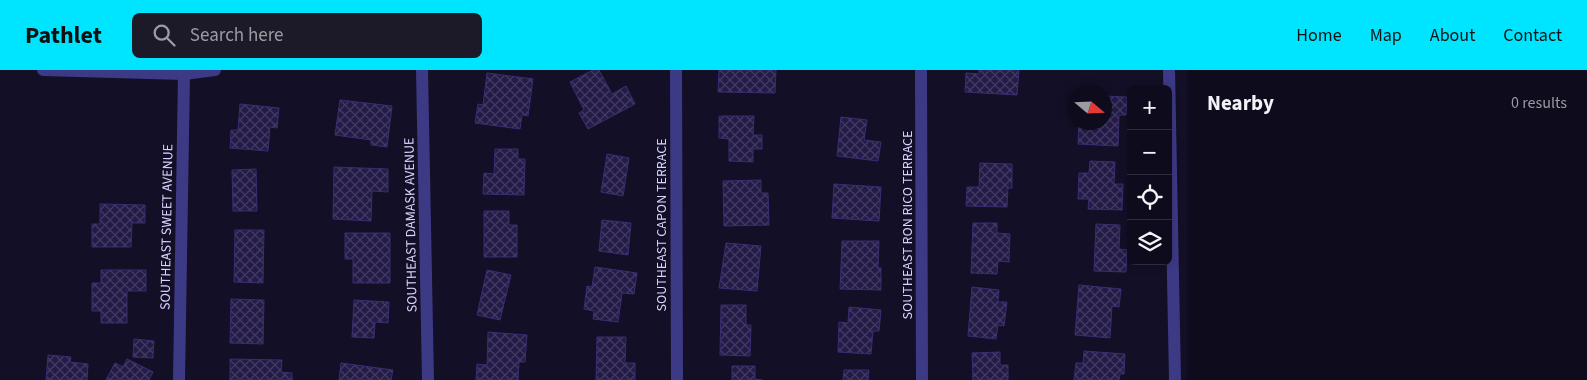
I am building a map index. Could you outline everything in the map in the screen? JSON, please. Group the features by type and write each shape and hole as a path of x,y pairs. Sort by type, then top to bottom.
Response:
{"street":[{"path":"43,70 184,74 215,70"},
{"name":"SOUTHEAST DAMASK AVENUE","path":"422,70 428,380"},
{"name":"SOUTHEAST CAPON TERRACE","path":"676,70 677,380"},
{"name":"SOUTHEAST RON RICO TERRACE","path":"921,70 922,380"},
{"path":"1169,70 1175,380"},
{"name":"SOUTHEAST SWEET AVENUE","path":"179,380 184,74"}],"building":[{"path":"593,70 599,70 612,94 626,86 635,104 588,129 579,113 584,110 570,82"},
{"path":"719,70 776,70 775,93 718,92"},
{"path":"979,70 1019,70 1017,95 965,92 966,73 979,74"},
{"path":"487,73 533,79 528,116 522,115 520,129 475,123 478,104 483,105"},
{"path":"1112,96 1127,97 1126,115 1119,115 1118,146 1078,144 1079,130 1112,130"},
{"path":"340,100 392,106 387,147 371,145 371,140 335,135"},
{"path":"240,104 279,108 277,128 270,127 268,151 230,148 231,130 238,130"},
{"path":"719,116 754,116 753,135 762,135 762,149 753,149 753,162 729,161 729,139 719,138"},
{"path":"841,117 867,120 864,140 881,142 878,161 837,156"},
{"path":"495,149 518,149 518,159 525,159 524,195 483,194 484,173 494,174"},
{"path":"607,154 629,158 623,196 601,192"},
{"path":"1090,161 1115,162 1114,184 1123,184 1122,210 1088,209 1089,199 1078,199 1079,173 1089,173"},
{"path":"980,163 1012,164 1012,188 1008,188 1007,207 966,206 967,187 979,187"},
{"path":"334,167 388,169 388,192 372,191 371,221 333,219"},
{"path":"256,169 257,211 233,211 232,170"},
{"path":"761,180 761,193 768,193 769,225 724,226 723,181"},
{"path":"834,184 881,187 879,221 832,218"},
{"path":"100,204 145,205 145,223 132,223 131,247 92,247 92,224 100,224"},
{"path":"484,211 509,211 509,225 517,225 517,257 484,257"},
{"path":"602,220 631,223 628,255 599,251"},
{"path":"973,223 997,223 997,233 1010,234 1009,262 998,261 997,274 971,273"},
{"path":"1096,224 1120,225 1119,249 1127,250 1126,272 1094,271"},
{"path":"235,230 264,230 263,283 234,282"},
{"path":"345,233 390,233 390,283 353,283 353,259 345,259"},
{"path":"842,241 879,241 878,268 881,268 881,290 840,289"},
{"path":"726,243 761,246 757,291 719,288"},
{"path":"595,267 637,273 634,294 622,293 618,322 593,319 594,311 584,309 587,286 592,287"},
{"path":"101,270 146,270 146,291 127,291 127,323 101,323 101,311 92,311 92,283 101,283"},
{"path":"487,270 511,275 500,320 477,315"},
{"path":"1079,285 1121,289 1119,307 1112,306 1110,338 1075,335"},
{"path":"972,287 999,290 998,302 1007,302 1004,326 998,325 996,339 968,336"},
{"path":"231,299 264,300 263,344 230,343"},
{"path":"354,300 389,302 388,323 375,322 374,338 352,337"},
{"path":"721,305 746,305 746,325 751,325 750,356 720,355"},
{"path":"849,307 881,310 879,331 873,331 871,354 838,352 839,322 848,323"},
{"path":"488,332 527,335 525,362 519,362 518,380 476,380 477,364 487,365"},
{"path":"597,337 626,337 625,363 635,363 635,380 596,380"},
{"path":"134,339 154,341 153,358 133,357"},
{"path":"1084,351 1125,354 1124,374 1120,374 1119,380 1074,380 1076,363 1083,363"},
{"path":"1000,352 1000,365 1008,365 1008,380 973,380 972,353"},
{"path":"48,355 71,357 70,362 88,364 87,380 46,380"},
{"path":"127,359 153,372 149,380 106,380 115,363 123,367"},
{"path":"230,359 282,360 281,372 292,373 292,380 230,380"},
{"path":"341,363 393,370 391,380 339,380"},
{"path":"732,366 755,366 755,379 762,380 732,380"},
{"path":"844,370 869,370 868,380 843,380"}]}
